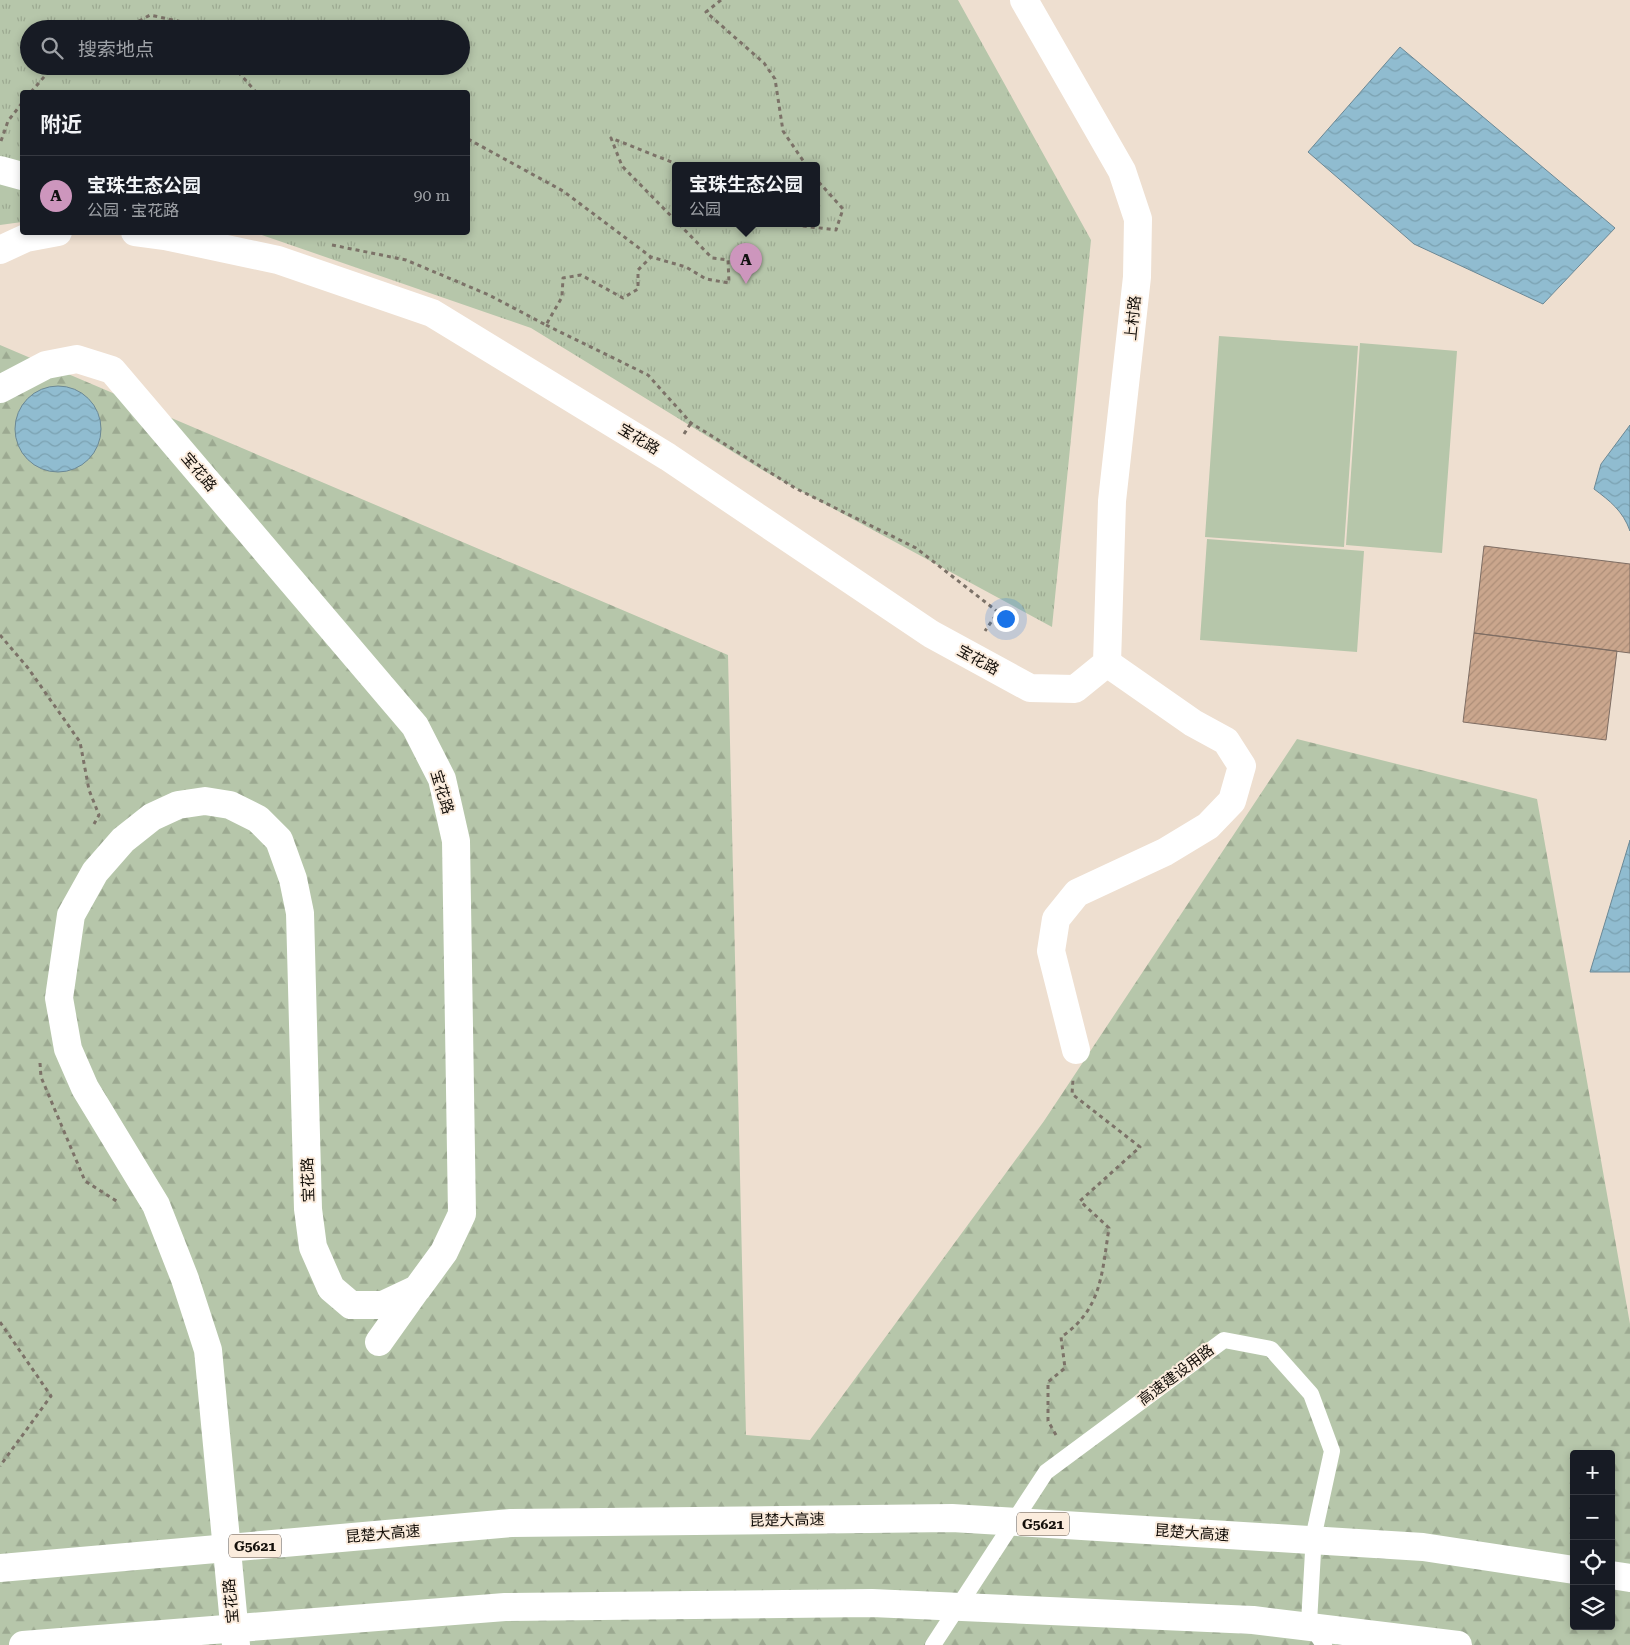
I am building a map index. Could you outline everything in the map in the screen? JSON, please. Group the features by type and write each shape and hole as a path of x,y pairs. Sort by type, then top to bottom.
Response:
{"main road":[{"name":"上村路","path":"1024,0 1122,171 1138,219 1138,277 1112,501 1107,663"},
{"path":"0,170 20,175"},
{"path":"0,250 26,238 42,235"},
{"name":"宝花路","path":"166,235 278,260 366,288 432,313 668,457 931,634 1030,688 1075,689 1107,663"},
{"name":"宝花路","path":"0,389 46,364 77,359 112,370 415,726 442,779 456,840 462,1214 444,1252 417,1289 383,1304 351,1305 331,1288 313,1247 308,1209 300,913 293,879 279,840 258,819 230,805 204,801 178,805 152,817 124,840 95,872 71,915 59,998 68,1049 85,1088 156,1205 186,1279 208,1350 236,1645"},
{"path":"1076,1050 1051,951 1056,919 1077,893 1165,852 1208,826 1232,801 1242,766 1226,740 1193,722 1107,663"},
{"path":"379,1342 417,1289"},
{"name":"昆楚大高速","path":"0,1568 511,1522 952,1518 1422,1547 1570,1569"},
{"path":"1615,1576 1630,1578"},
{"path":"23,1645 505,1607 872,1603 1253,1620 1458,1645"}],"lane":[{"name":"高速建设用路","path":"933,1645 1046,1472 1224,1340 1271,1349 1311,1394 1332,1451 1314,1534 1310,1623 1324,1645"}],"path":[{"path":"721,0 706,12 764,63 776,79 783,131 804,162"},
{"path":"141,20 150,15 173,20"},
{"path":"33,90 46,75"},
{"path":"241,75 254,90"},
{"path":"0,145 8,121 20,106"},
{"path":"672,162 611,138 622,166 672,217"},
{"path":"470,140 562,191 651,257 686,267 706,279 729,283 728,260 712,258 682,227"},
{"path":"811,227 836,230 844,209 820,183"},
{"path":"328,244 406,260 489,295 648,375 691,423 795,488 916,548 998,612 968,655"},
{"path":"546,325 562,297 563,278 581,275 623,298 638,289 638,270 651,257"},
{"path":"1048,1421 1048,1382 1065,1368 1061,1337 1077,1327 1099,1292 1109,1228 1080,1201 1140,1147 1072,1094"},
{"path":"0,1322 51,1396 0,1466"}],"green space":[{"path":"0,0 958,0 1091,240 1052,627 764,471 531,328 262,235 470,235 470,90 20,90 20,222 0,225"},
{"path":"1219,336 1358,346 1344,547 1205,537"},
{"path":"1360,343 1457,351 1442,553 1346,545"},
{"path":"0,345 728,655 746,1435 810,1440 1044,1121 1297,739 1537,799 1630,1324 1630,1645 0,1645"},
{"path":"1207,539 1364,551 1357,652 1200,640"}],"water":[{"path":"1400,47 1615,228 1543,304 1414,244 1308,152"},
{"path":"58,386 75,389 89,398 98,412 101,429 98,446 89,460 75,469 58,472 41,469 27,460 18,446 15,429 18,412 27,398 41,389"},
{"path":"1630,425 1630,531 1620,512 1611,502 1594,489 1601,464"},
{"path":"1630,840 1630,972 1590,972"}],"building":[{"path":"1484,546 1630,564 1630,653 1474,633"},
{"path":"1474,633 1617,651 1606,740 1463,722"}],"place":[{"name":"宝珠生态公园","path":"746,284"}]}
